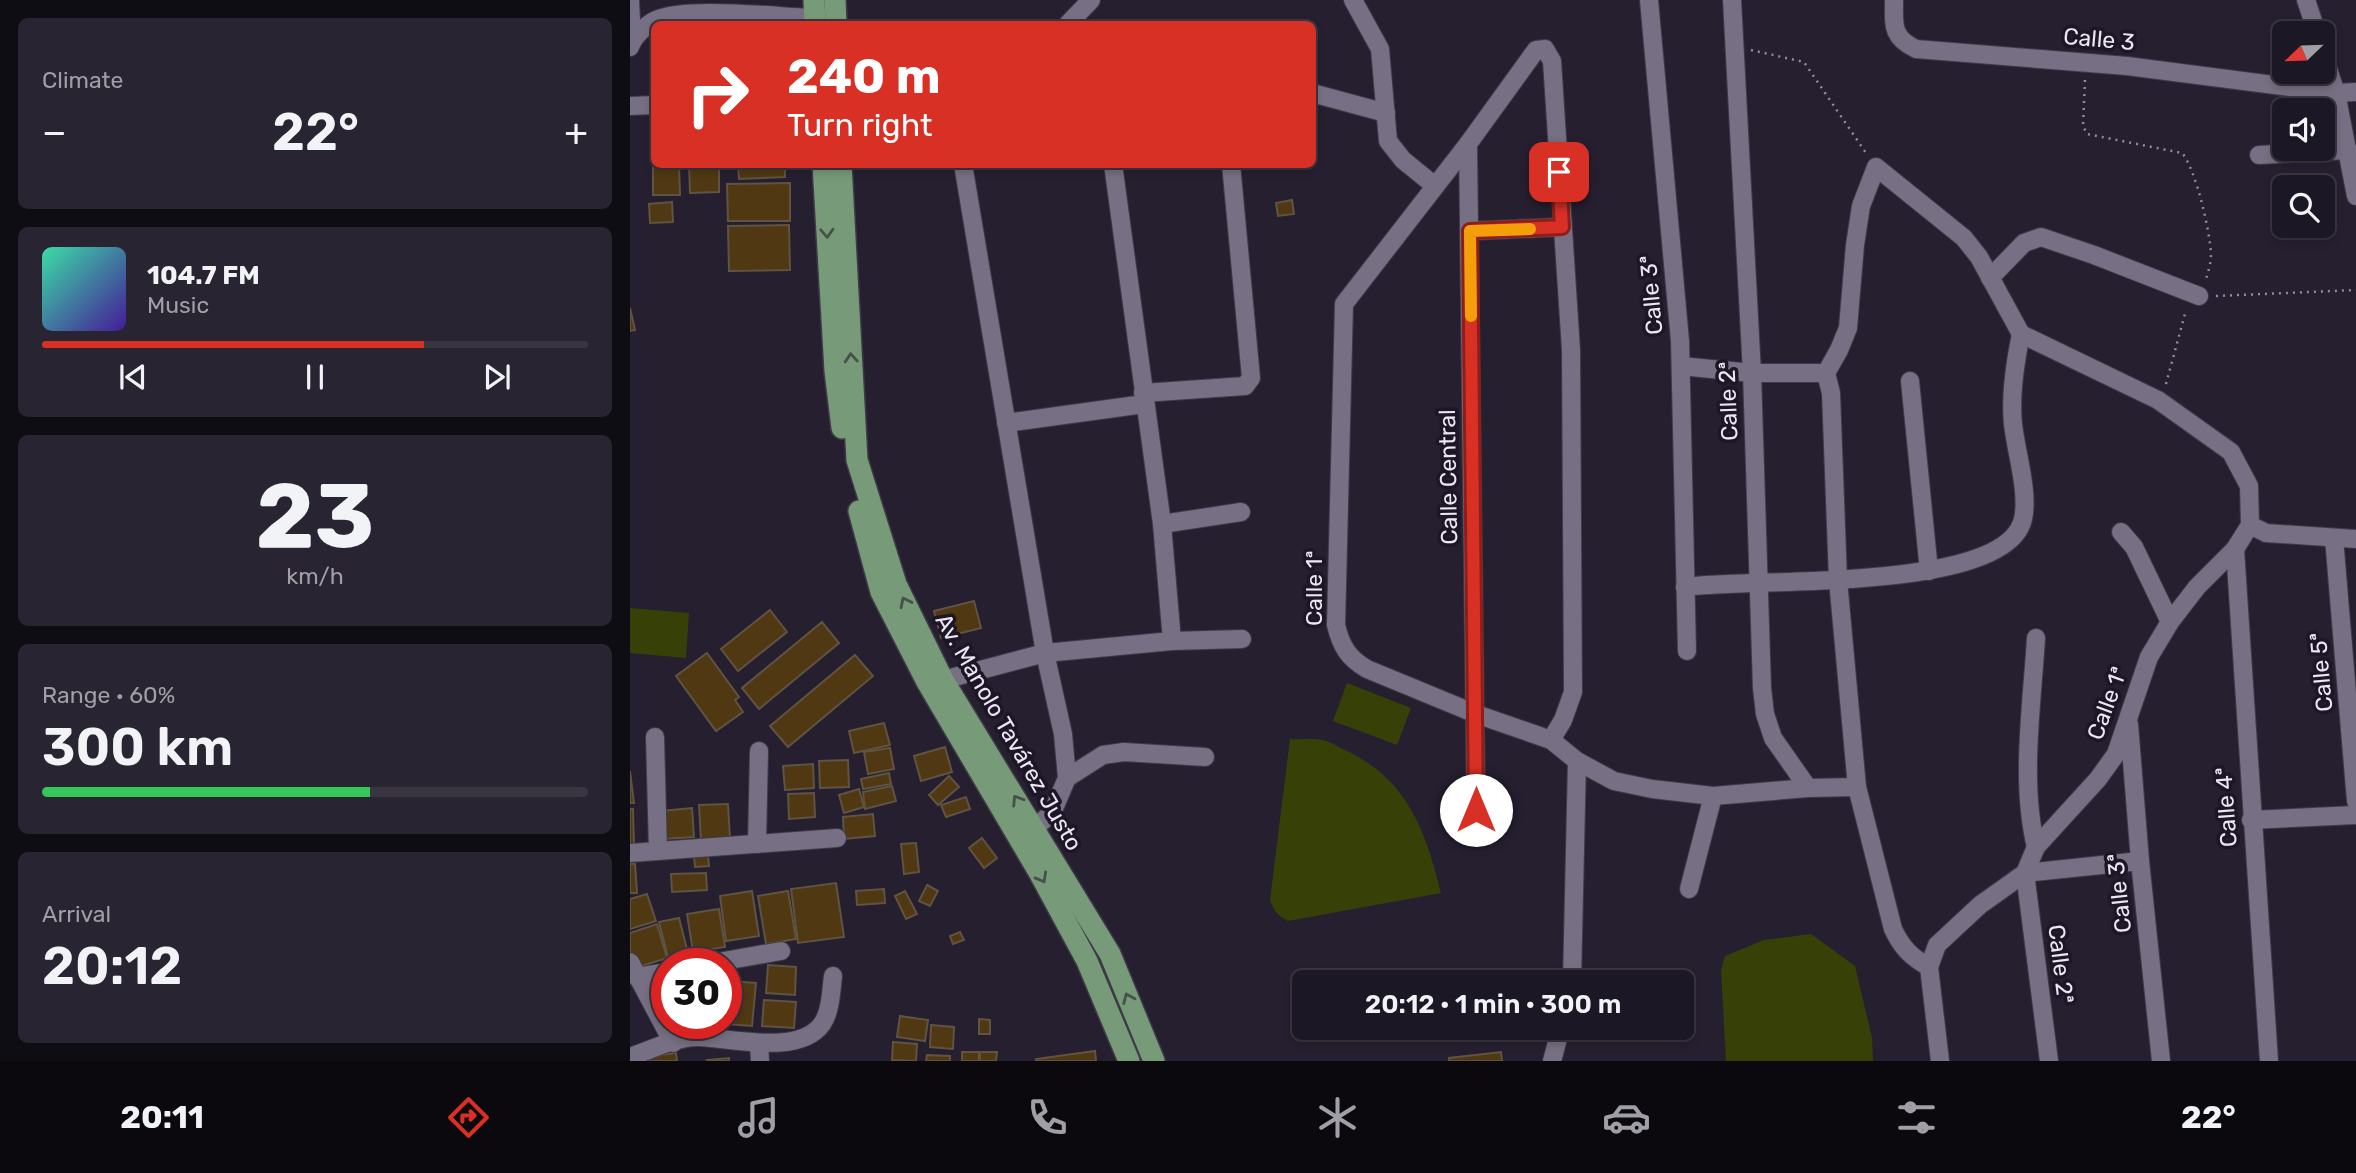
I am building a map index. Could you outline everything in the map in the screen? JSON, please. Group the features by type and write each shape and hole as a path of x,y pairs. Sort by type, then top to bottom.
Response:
{"main road":[{"path":"835,0 836,21"},
{"name":"Av. Manolo Tavárez Justo","path":"823,168 835,371 848,472 881,592 927,682 1040,874 1087,961 1129,1061"},
{"name":"Av. Manolo Tavárez Justo","path":"841,168 857,460 896,584 943,680 1110,954 1154,1061"}],"street":[{"path":"630,0 631,43"},
{"path":"1071,21 1091,0"},
{"path":"1353,0 1380,49 1388,141 1403,160 1435,186"},
{"name":"Calle 3ª","path":"1649,0 1681,366 1687,651"},
{"name":"Calle 2ª","path":"1732,0 1752,373 1765,714 1773,738 1808,788"},
{"name":"Calle 3","path":"1894,0 1894,28 1902,42 1916,49 2086,62 2336,93 2356,92"},
{"path":"2306,0 2312,21"},
{"path":"654,21 684,13 788,9 815,14"},
{"path":"631,43 651,24"},
{"name":"Calle 1ª","path":"1562,227 1552,61 1545,48 1536,50 1468,144 1344,304 1336,625 1341,645 1353,661 1476,714 1551,740 1577,761 1614,781 1652,789 1713,796 1808,788 1857,788"},
{"path":"2333,84 2356,196"},
{"path":"1316,94 1386,113"},
{"path":"630,106 651,105"},
{"name":"Calle Central","path":"1468,144 1476,810"},
{"path":"2259,155 2347,150"},
{"path":"1929,967 1902,947 1893,929 1857,788 1838,580 1831,393 1826,373 1847,328 1861,206 1876,167 1964,238 1979,257 2021,334 2158,400 2231,452 2249,486 2250,525 2266,533 2356,539"},
{"path":"964,168 1045,653 1063,734 1067,778 1052,813 1034,828"},
{"path":"1113,168 1161,524 1172,641"},
{"path":"1006,423 1144,398 1245,386 1251,378 1231,168"},
{"path":"1470,231 1562,227 1571,350 1573,692 1563,720 1551,740"},
{"path":"1990,278 2024,243 2041,237 2199,296"},
{"path":"1685,587 1758,581 1838,580 1929,571 1972,561 2006,543 2020,531 2024,516 2013,421 2015,362 2021,334"},
{"path":"1681,366 1752,373 1826,373"},
{"path":"1910,381 1929,571"},
{"path":"1161,524 1241,512"},
{"name":"Calle 1ª","path":"2025,873 2036,847 2098,779 2116,754 2149,657 2170,622 2197,587 2235,549 2250,525"},
{"path":"2122,532 2134,547 2170,622"},
{"name":"Calle 5ª","path":"2334,538 2356,801"},
{"name":"Calle 4ª","path":"2235,549 2269,1061"},
{"path":"2036,638 2029,819 2036,847"},
{"path":"943,680 1045,653 1172,641 1242,639"},
{"name":"Calle 3ª","path":"2129,720 2140,861 2161,1061"},
{"path":"655,737 657,851"},
{"path":"757,844 760,751"},
{"path":"1067,778 1103,755 1124,752 1205,757"},
{"path":"1572,970 1577,761"},
{"path":"1689,889 1713,796"},
{"path":"2252,820 2356,814"},
{"path":"630,853 837,838"},
{"path":"1940,1061 1929,967 1937,945 1980,905 2025,873 2140,861"},
{"name":"Calle 2ª","path":"2025,873 2049,1061"},
{"path":"742,958 781,951"},
{"path":"634,969 673,1043"},
{"path":"630,1057 694,1037 760,1052 810,1037 824,1022 833,976"},
{"path":"1552,1061 1558,1040"}],"path":[{"path":"1734,47 1804,62 1876,167"},
{"path":"2086,62 2083,126 2087,134 2182,153 2191,164 2211,256 2199,296"},
{"path":"2158,400 2169,377 2188,300 2199,296 2250,297 2356,290"}],"green space":[{"path":"630,608 689,613 686,658 630,653"},
{"path":"1347,683 1411,708 1397,745 1333,721"},
{"path":"1290,739 1319,739 1329,742 1368,763 1385,777 1400,793 1421,829 1441,893 1288,921 1279,915 1270,900"},
{"path":"1811,934 1855,966 1872,1038 1873,1061 1726,1061 1721,970 1725,956 1764,940"}],"building":[{"path":"653,168 679,168 680,195 653,195"},
{"path":"689,168 719,168 719,192 690,193"},
{"path":"738,168 785,168 785,177 739,179"},
{"path":"790,183 790,221 728,221 727,184"},
{"path":"1292,200 1294,214 1278,216 1276,203"},
{"path":"672,202 673,222 650,223 649,204"},
{"path":"789,225 790,270 729,271 728,226"},
{"path":"630,308 635,330 630,331"},
{"path":"974,601 981,628 941,638 934,611"},
{"path":"770,610 787,632 738,671 721,649"},
{"path":"822,622 839,643 759,709 742,688"},
{"path":"707,653 739,697 735,700 743,712 716,731 676,676"},
{"path":"855,655 873,676 788,747 770,726"},
{"path":"884,723 890,745 854,753 849,731"},
{"path":"945,747 952,772 921,781 914,756"},
{"path":"890,748 894,769 868,774 864,752"},
{"path":"848,760 849,787 820,788 819,761"},
{"path":"813,764 814,788 785,790 783,766"},
{"path":"630,771 634,803 630,803"},
{"path":"889,773 891,784 863,789 861,779"},
{"path":"949,776 959,787 938,805 929,795"},
{"path":"892,786 896,801 865,809 863,792"},
{"path":"859,789 864,807 844,813 839,795"},
{"path":"814,793 815,817 789,819 788,794"},
{"path":"966,797 970,809 946,817 941,805"},
{"path":"728,804 730,839 701,841 699,805"},
{"path":"692,808 694,837 663,839 661,811"},
{"path":"630,809 633,809 634,844 630,844"},
{"path":"873,814 875,836 844,839 843,817"},
{"path":"982,838 997,858 984,868 969,848"},
{"path":"916,843 919,872 904,874 901,844"},
{"path":"708,855 709,866 695,867 694,856"},
{"path":"630,864 635,864 637,893 630,893"},
{"path":"706,873 707,890 672,892 671,874"},
{"path":"836,883 844,937 798,943 791,889"},
{"path":"927,885 938,891 930,906 919,901"},
{"path":"884,889 885,903 857,905 856,891"},
{"path":"752,891 759,936 726,941 720,896"},
{"path":"788,891 796,939 766,944 758,896"},
{"path":"905,891 917,914 906,919 895,896"},
{"path":"647,894 656,921 630,929 630,899"},
{"path":"719,909 725,947 692,948 687,914"},
{"path":"679,918 687,948 666,948 659,922"},
{"path":"657,924 664,948 651,948 651,963 635,968 630,951 630,933"},
{"path":"960,932 964,940 953,944 950,936"},
{"path":"768,965 796,967 795,995 766,993"},
{"path":"742,982 756,983 752,1026 742,1025"},
{"path":"764,1000 796,1002 794,1028 762,1026"},
{"path":"900,1016 928,1020 925,1041 897,1037"},
{"path":"979,1019 990,1020 990,1034 979,1034"},
{"path":"931,1025 954,1027 953,1049 930,1047"},
{"path":"893,1042 917,1044 916,1061 892,1060"},
{"path":"1095,1051 1096,1061 1036,1061 1036,1059"},
{"path":"962,1052 979,1052 979,1061 962,1061"},
{"path":"980,1052 997,1052 996,1061 980,1061"},
{"path":"1501,1052 1502,1061 1449,1061 1449,1058"},
{"path":"676,1053 677,1061 647,1061 646,1057"},
{"path":"927,1055 950,1056 950,1061 926,1061"},
{"path":"729,1058 729,1061 707,1060"}],"slow traffic":[{"path":"1471,316 1470,231 1530,229"}],"route":[{"path":"1476,810 1470,231 1562,227 1559,172"}]}
